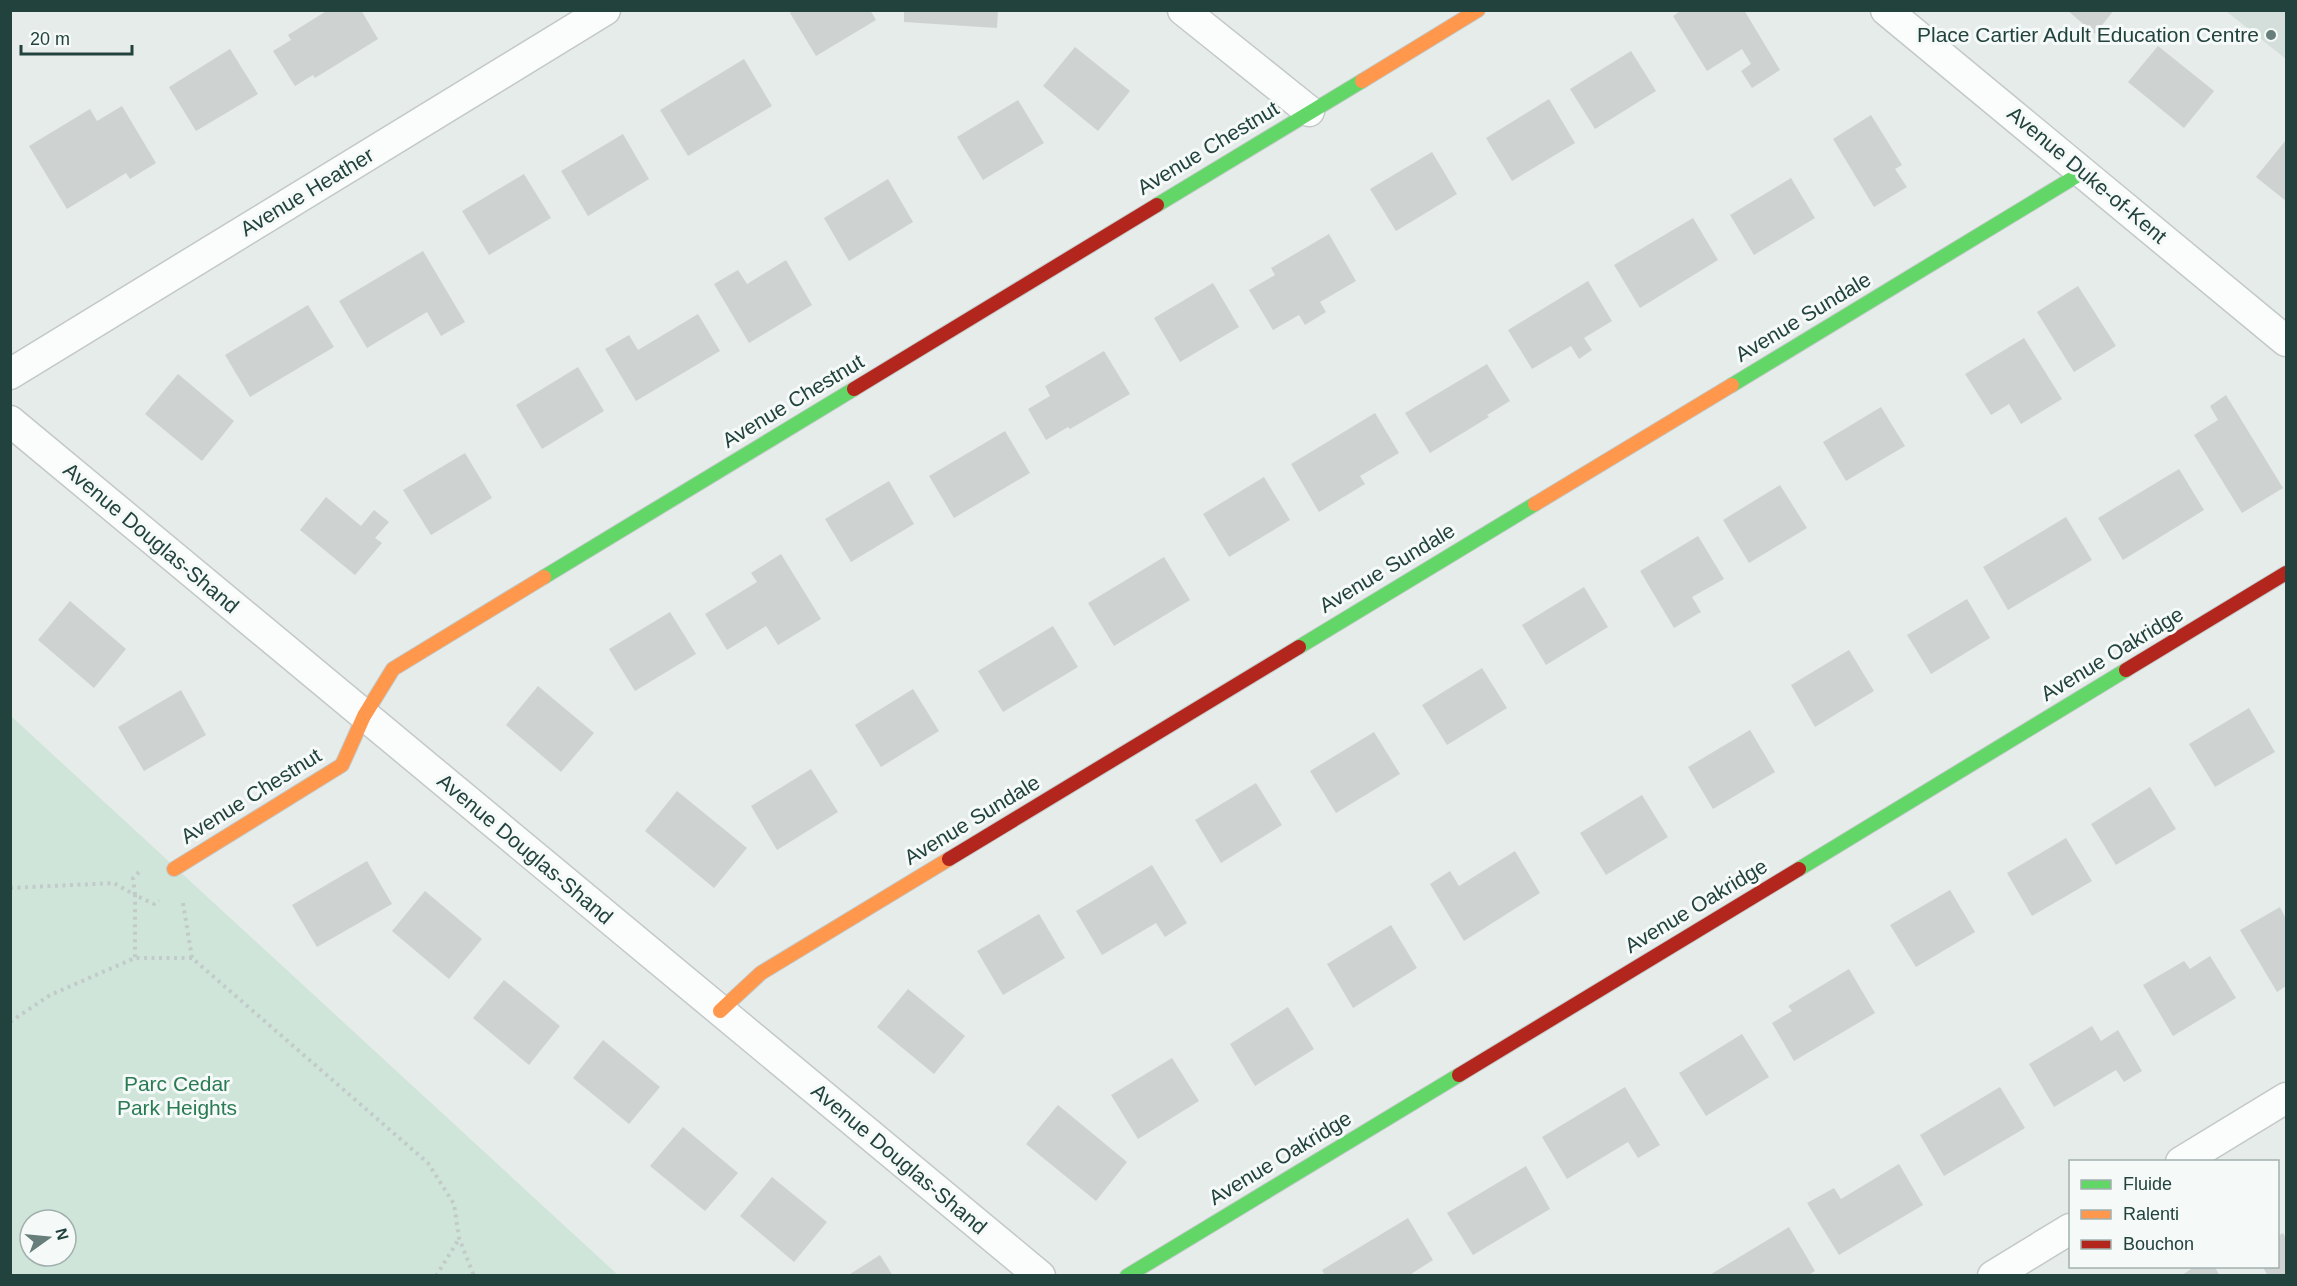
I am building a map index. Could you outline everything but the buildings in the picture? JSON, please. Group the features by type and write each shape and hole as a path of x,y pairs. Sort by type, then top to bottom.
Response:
{"street":[{"name":"Avenue Heather","path":"10,374 605,10"},
{"path":"1183,10 1309,111"},
{"name":"Avenue Chestnut","path":"174,869 342,765 364,716 393,669 1478,10"},
{"name":"Avenue Duke-of-Kent","path":"1886,10 2286,341"},
{"name":"Avenue Sundale","path":"720,1011 761,973 2083,172"},
{"name":"Avenue Douglas-Shand","path":"10,421 1040,1275"},
{"name":"Avenue Oakridge","path":"1127,1275 2286,573"},
{"path":"2183,1160 2286,1098"},
{"path":"1993,1275 2069,1230"}],"path":[{"path":"133,878 135,958"},
{"path":"10,888 114,883 154,904"},
{"path":"183,902 192,958 428,1163 454,1204 459,1238 474,1275"},
{"path":"10,1022 50,994 135,958 192,958"},
{"path":"436,1275 459,1238"}],"shaded area":[{"name":"Place Cartier Adult Education Centre","path":"2226,11 2286,11 2286,59"}],"green space":[{"name":"Parc Cedar Park Heights","path":"11,716 618,1275 11,1276"}],"traffic: fast":[{"path":"1157,205 1362,81"},
{"path":"1732,385 2083,172"},
{"path":"544,577 854,389"},
{"path":"1299,647 1535,504"},
{"path":"1799,869 2126,670"},
{"path":"1127,1276 1459,1075"}],"traffic: slow":[{"path":"1362,81 1478,10"},
{"path":"1535,504 1732,385"},
{"path":"174,869 342,765 364,716 393,669 544,577"},
{"path":"720,1011 761,973 949,859"}],"traffic: jam":[{"path":"854,389 1157,205"},
{"path":"2126,670 2286,573"},
{"path":"949,859 1299,647"},
{"path":"1459,1075 1799,869"}],"place":[{"name":"Place Cartier Adult Education Centre","path":"2271,35"}]}
